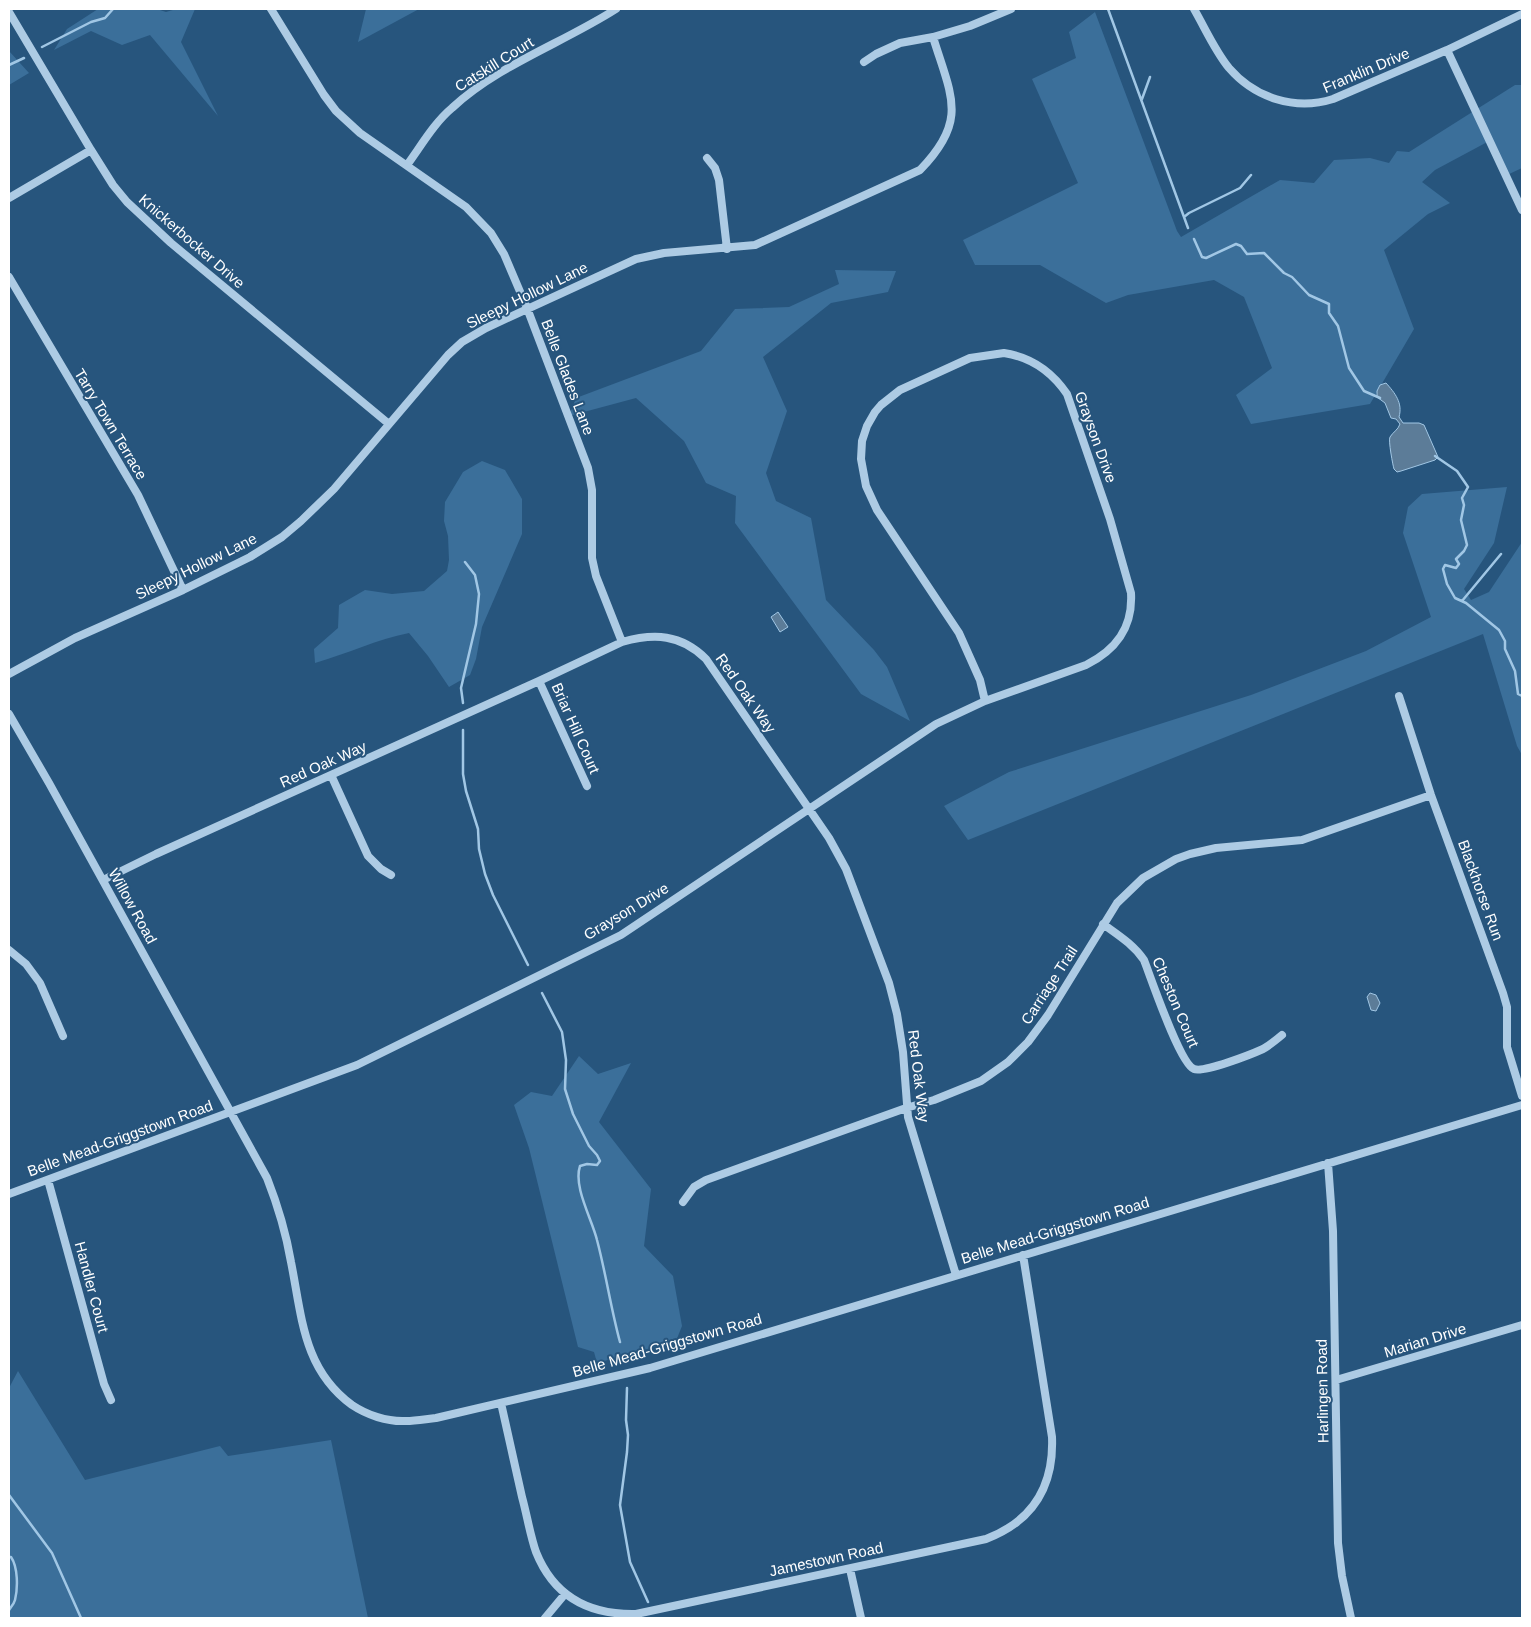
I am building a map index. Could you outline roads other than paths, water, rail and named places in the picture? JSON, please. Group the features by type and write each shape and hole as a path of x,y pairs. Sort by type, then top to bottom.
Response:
{"street":[{"name":"Catskill Court","path":"407,165 443,117 472,91 616,9"},
{"path":"864,62 900,43 933,37 970,26 1011,9"},
{"name":"Franklin Drive","path":"1194,9 1229,68 1243,83 1280,102 1295,103 1321,103 1447,50 1522,14"},
{"name":"Belle Glades Lane","path":"274,10 309,72 336,111 360,133 451,195 484,224 504,254 527,308 588,468 592,490 592,558 596,576 622,642"},
{"name":"Knickerbocker Drive","path":"9,12 91,150 113,184 137,214 389,424"},
{"name":"Sleepy Hollow Lane","path":"9,674 75,638 183,590 250,557 282,537 301,522 334,489 448,355 462,342 486,328 636,259 664,253 727,249 755,245 920,170 934,156 944,141 952,113 952,97 933,37"},
{"path":"1447,50 1522,210"},
{"path":"9,198 91,150"},
{"path":"707,158 715,168 719,180 727,249"},
{"name":"Tarry Town Terrace","path":"9,277 138,496 183,590"},
{"name":"Grayson Drive","path":"230,1112 357,1065 621,935 936,724 985,701 1086,665 1108,653 1126,629 1132,602 1131,593 1110,519 1067,394 1060,383 1043,368 1016,355 1004,353 970,358 900,390 875,412 867,426 862,441 861,458 862,474 876,510 959,633 980,680 985,701"},
{"name":"Red Oak Way","path":"102,880 622,642 636,638 663,636 681,641 706,658 829,838 846,869 889,983 897,1014 903,1052 906,1108 956,1275"},
{"name":"Briar Hill Court","path":"539,681 587,786"},
{"name":"Blackhorse Run","path":"1399,696 1431,795 1507,1007 1507,1047 1522,1096"},
{"name":"Willow Road","path":"9,714 230,1112"},
{"path":"331,775 368,856 381,869 391,875"},
{"name":"Carriage Trail","path":"683,1202 694,1187 706,1180 906,1108 934,1100 981,1081 1008,1062 1028,1042 1048,1015 1117,904 1134,885 1176,859 1216,848 1302,840 1431,795"},
{"name":"Cheston Court","path":"1103,924 1137,950 1144,960 1178,1046 1186,1063 1192,1069 1202,1070 1248,1056 1265,1048 1282,1036"},
{"path":"9,950 26,964 40,983 64,1036"},
{"name":"Belle Mead-Griggstown Road","path":"9,1194 230,1112 266,1178 278,1206 311,1353 320,1372 331,1387 366,1413 388,1420 405,1421 436,1418 641,1370 1522,1105"},
{"name":"Harlingen Road","path":"1328,1163 1333,1231 1338,1543 1350,1618"},
{"name":"Handler Court","path":"48,1180 104,1384 111,1400"},
{"name":"Jamestown Road","path":"501,1403 536,1551 547,1574 565,1594 578,1602 600,1611 612,1614 636,1614 986,1539 1021,1520 1037,1501 1043,1490 1051,1464 1052,1437 1023,1255"},
{"name":"Marian Drive","path":"1336,1380 1522,1325"},
{"path":"850,1568 861,1618"},
{"path":"544,1618 565,1594"}],"waterway":[{"path":"42,47 91,22 105,18 113,9"},
{"path":"1108,9 1188,228"},
{"path":"9,65 24,58"},
{"path":"1142,99 1150,77"},
{"path":"1184,217 1240,188 1251,175"},
{"path":"1194,239 1202,257 1206,258 1236,244 1241,246 1247,254 1264,253 1284,273 1292,277 1309,295 1329,304 1329,313 1338,326 1349,368 1364,391 1380,398"},
{"path":"1435,456 1457,471 1468,487 1462,498 1464,505 1461,520 1467,545 1456,559 1459,564 1456,568 1445,565 1443,569 1447,584 1455,598 1466,603 1499,630 1505,641 1505,649 1515,671 1518,694 1522,696"},
{"path":"1462,601 1501,554"},
{"path":"463,703 461,688 476,624 479,594 475,575 465,562"},
{"path":"463,730 463,774 466,791 478,829 479,849 485,874 493,895 528,965"},
{"path":"542,993 562,1032 566,1060 565,1089 573,1114 589,1146 600,1161 597,1165 587,1164 580,1166 579,1183 595,1232 620,1342"},
{"path":"627,1388 627,1452 620,1505 630,1562 648,1602"},
{"path":"9,1495 52,1553 81,1618"},
{"path":"9,1557 11,1557 15,1566 17,1584 15,1600 9,1610"}]}
